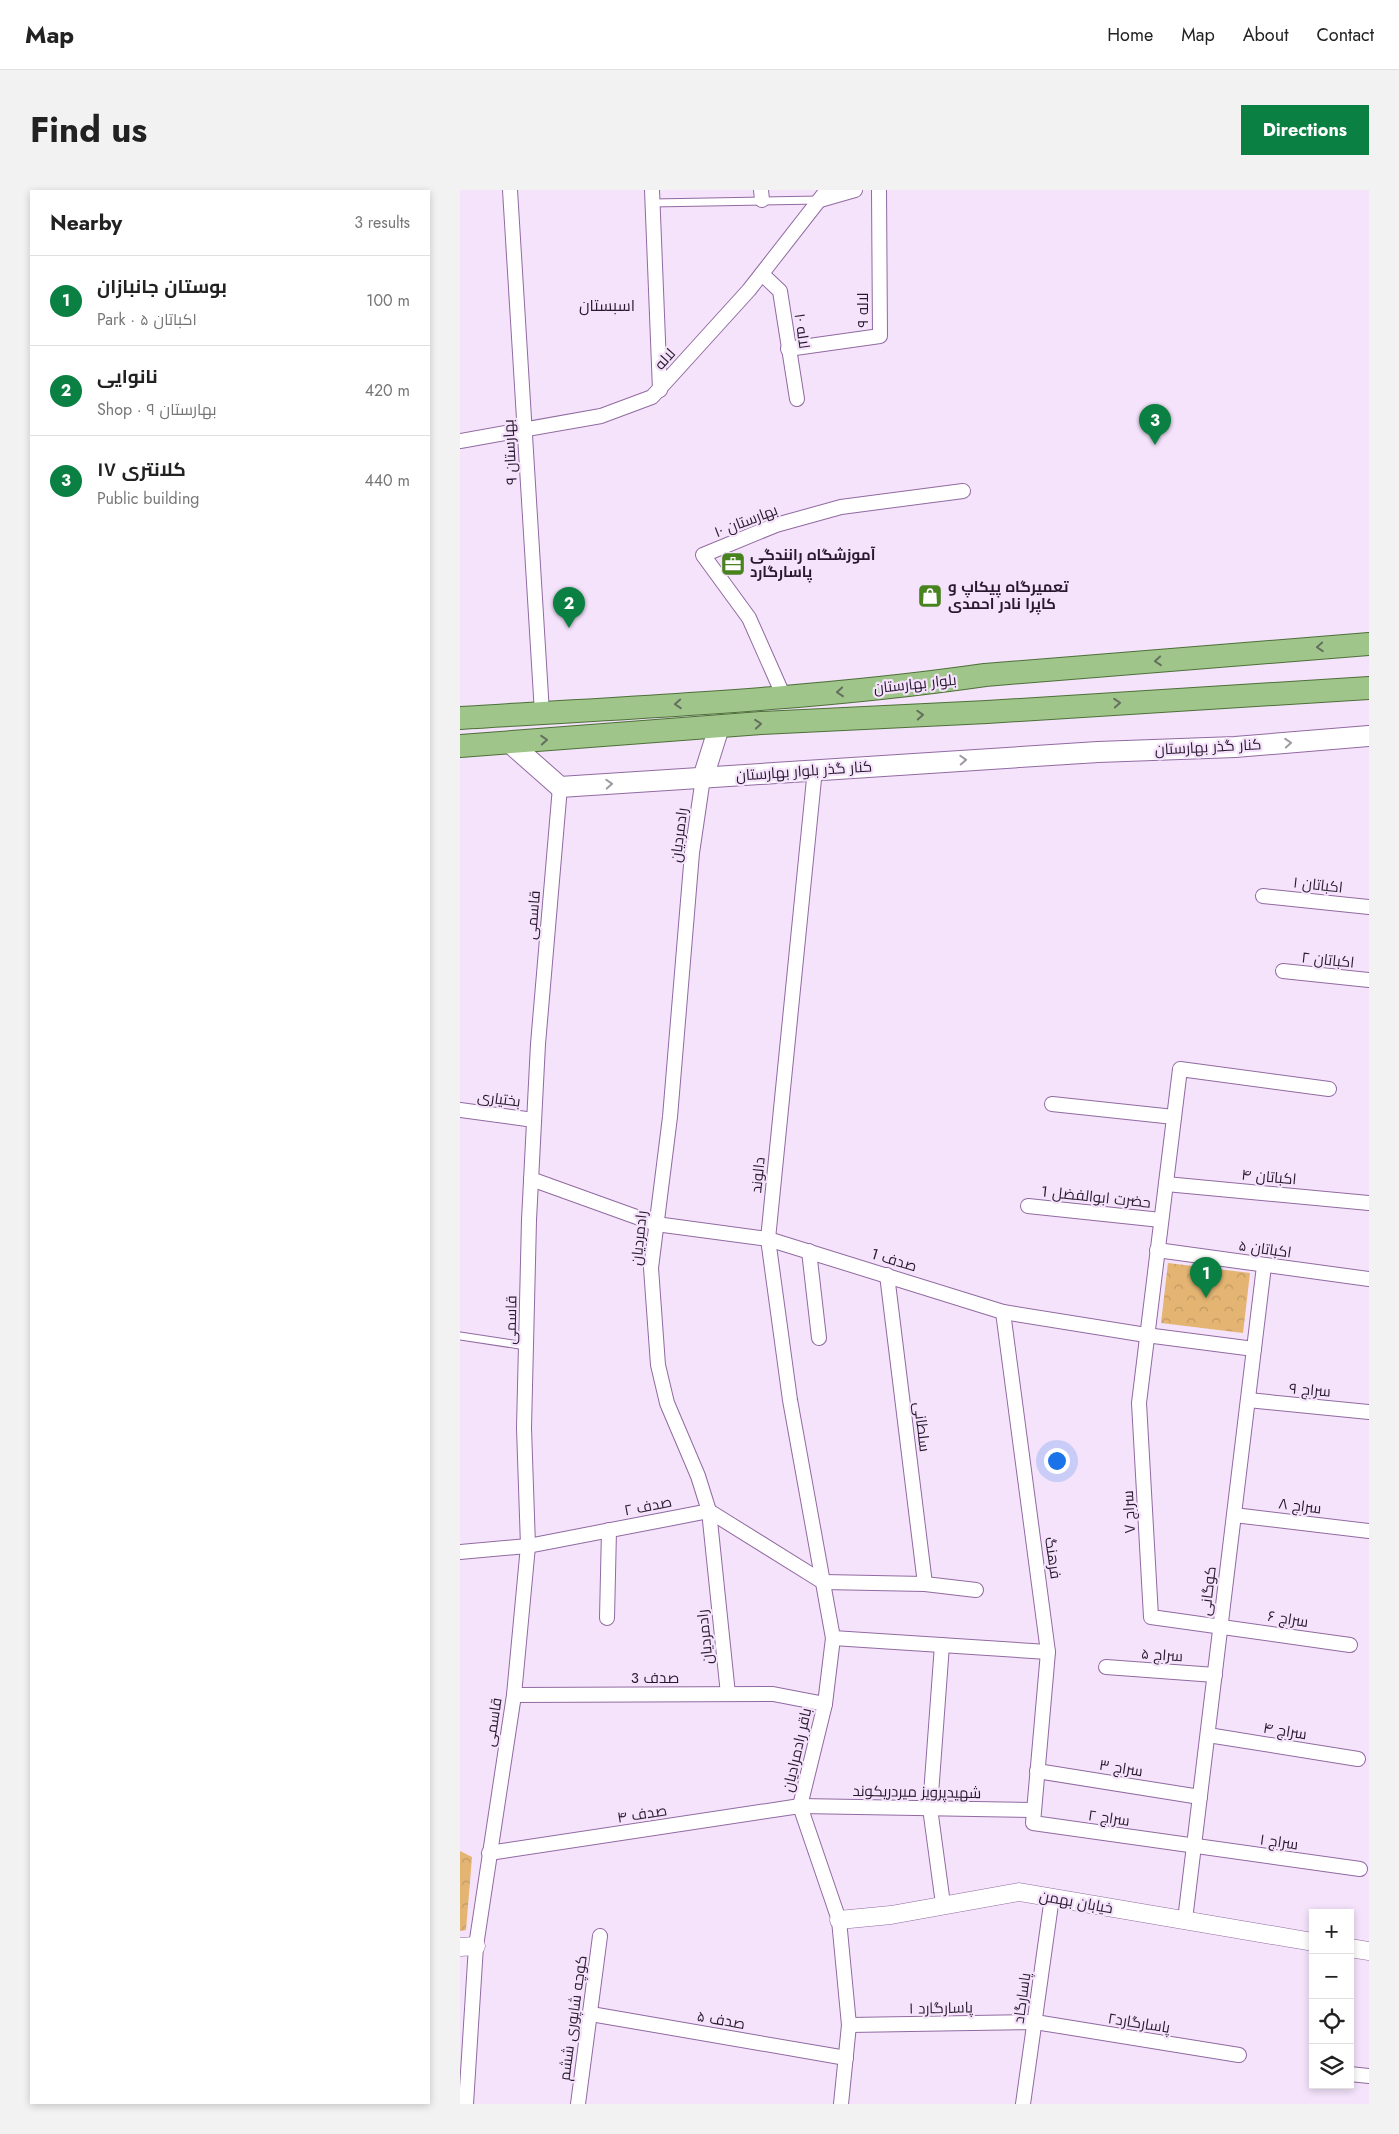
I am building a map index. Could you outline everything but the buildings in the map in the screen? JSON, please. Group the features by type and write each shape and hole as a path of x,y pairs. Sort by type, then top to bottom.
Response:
{"main road":[{"name":"بلوار بهارستان","path":"460,718 784,697 1247,652 1369,644"},
{"path":"1081,669 1054,683 1052,689 1054,696 1060,700 1086,705"},
{"path":"985,676 1011,683 1016,688 1018,695 1014,701 986,712"},
{"name":"بلوار بهارستان","path":"460,746 761,723 986,712 1369,688"},
{"path":"703,778 719,727"},
{"name":"کنار گذر بهارستان","path":"1048,756 1236,747 1369,736"},
{"path":"509,742 560,787"},
{"name":"کنار گذر بلوار بهارستان","path":"560,787 815,769 1048,756"}],"street":[{"name":"بهارستان ۹","path":"510,190 542,713"},
{"path":"823,195 855,190"},
{"name":"لاله ۹","path":"788,349 880,336 879,190"},
{"name":"لاله","path":"460,440 601,416 652,397 762,274 823,195"},
{"path":"652,196 660,390"},
{"name":"لاله ۱۰","path":"762,274 780,291 797,399"},
{"name":"بهارستان ۱۰","path":"784,697 748,618 703,554 776,525 841,507 964,491"},
{"name":"دالوند","path":"815,769 768,1239 790,1400 823,1582"},
{"name":"رادمردیان","path":"703,778 692,852 670,1117 651,1268 658,1365 667,1403 698,1476 709,1511 728,1694"},
{"name":"قاسمی","path":"466,2104 468,1946 489,1853 514,1695 528,1546 524,1428 531,1179 538,1044 560,787"},
{"name":"اکباتان ۱","path":"1263,896 1369,907"},
{"name":"اکباتان ۲","path":"1283,972 1369,980"},
{"path":"1146,1335 1180,1069 1329,1090"},
{"path":"1052,1104 1174,1117"},
{"name":"بختیاری","path":"460,1110 534,1120"},
{"name":"صدف 1","path":"531,1179 656,1224 768,1239 1003,1312 1146,1335 1254,1349"},
{"name":"اکباتان ۴","path":"1166,1184 1369,1203"},
{"name":"حضرت ابوالفضل 1","path":"1028,1206 1161,1220"},
{"name":"اکباتان ۵","path":"1157,1250 1369,1279"},
{"path":"808,1251 819,1338"},
{"name":"کوگانی","path":"1185,1920 1264,1266"},
{"name":"سلطانی","path":"887,1275 925,1584"},
{"name":"فرهنگ","path":"1003,1312 1048,1652 1033,1810"},
{"name":"سراج ۷","path":"1146,1335 1139,1403 1150,1617 1221,1625"},
{"name":"سراج ۹","path":"1248,1400 1369,1412"},
{"path":"709,1511 823,1582 925,1584 976,1590"},
{"name":"صدف ۲","path":"460,1552 528,1546 709,1511"},
{"name":"سراج ۸","path":"1234,1515 1365,1531"},
{"path":"607,1618 610,1530"},
{"name":"باقر رادمرادیان","path":"823,1582 833,1638 824,1704 800,1806 839,1920 849,2025 842,2104"},
{"name":"سراج ۶","path":"1221,1625 1350,1645"},
{"path":"833,1638 1048,1652"},
{"path":"942,1645 930,1808 944,1904"},
{"name":"سراج ۵","path":"1106,1667 1215,1675"},
{"name":"صدف 3","path":"514,1695 773,1694 824,1704"},
{"name":"سراج ۴","path":"1208,1735 1358,1759"},
{"name":"سراج ۳","path":"1037,1770 1200,1797"},
{"name":"شهیدپرویز میردریکوند","path":"800,1806 1033,1810"},
{"name":"صدف ۴","path":"489,1853 800,1806"},
{"name":"سراج ۲","path":"1033,1810 1032,1823 1194,1846"},
{"name":"سراج ۱","path":"1194,1846 1360,1869"},
{"name":"خیابان بهمن","path":"839,1920 891,1915 1019,1892 1309,1941"},
{"name":"پاسارگاد","path":"1023,2104 1052,1897"},
{"name":"کوچه شاپوری ششم","path":"578,2104 600,1936"},
{"path":"1354,1949 1369,1951"},
{"name":"صدف ۵","path":"591,2014 846,2058"},
{"name":"پاسارگارد ۱","path":"849,2025 1035,2022"},
{"name":"پاسارگارد۲","path":"1035,2022 1239,2055"},
{"path":"1354,2074 1369,2076"}],"lane":[{"path":"652,196 823,195"},
{"path":"460,1336 526,1346"}],"green space":[{"path":"1168,1263 1250,1273 1243,1333 1161,1323"},
{"path":"460,1851 472,1857 466,1930 460,1931"}],"place":[{"name":"کلانتری ۱۷","path":"1155,445"},
{"name":"آموزشگاه رانندگی پاسارگارد","path":"733,564"},
{"name":"تعمیرگاه پیکاپ و کاپرا نادر احمدی","path":"930,596"},
{"name":"نانوایی","path":"569,628"},
{"name":"بوستان جانبازان","path":"1206,1298"}],"district":[{"name":"اسبستان","path":"607,305"}]}
